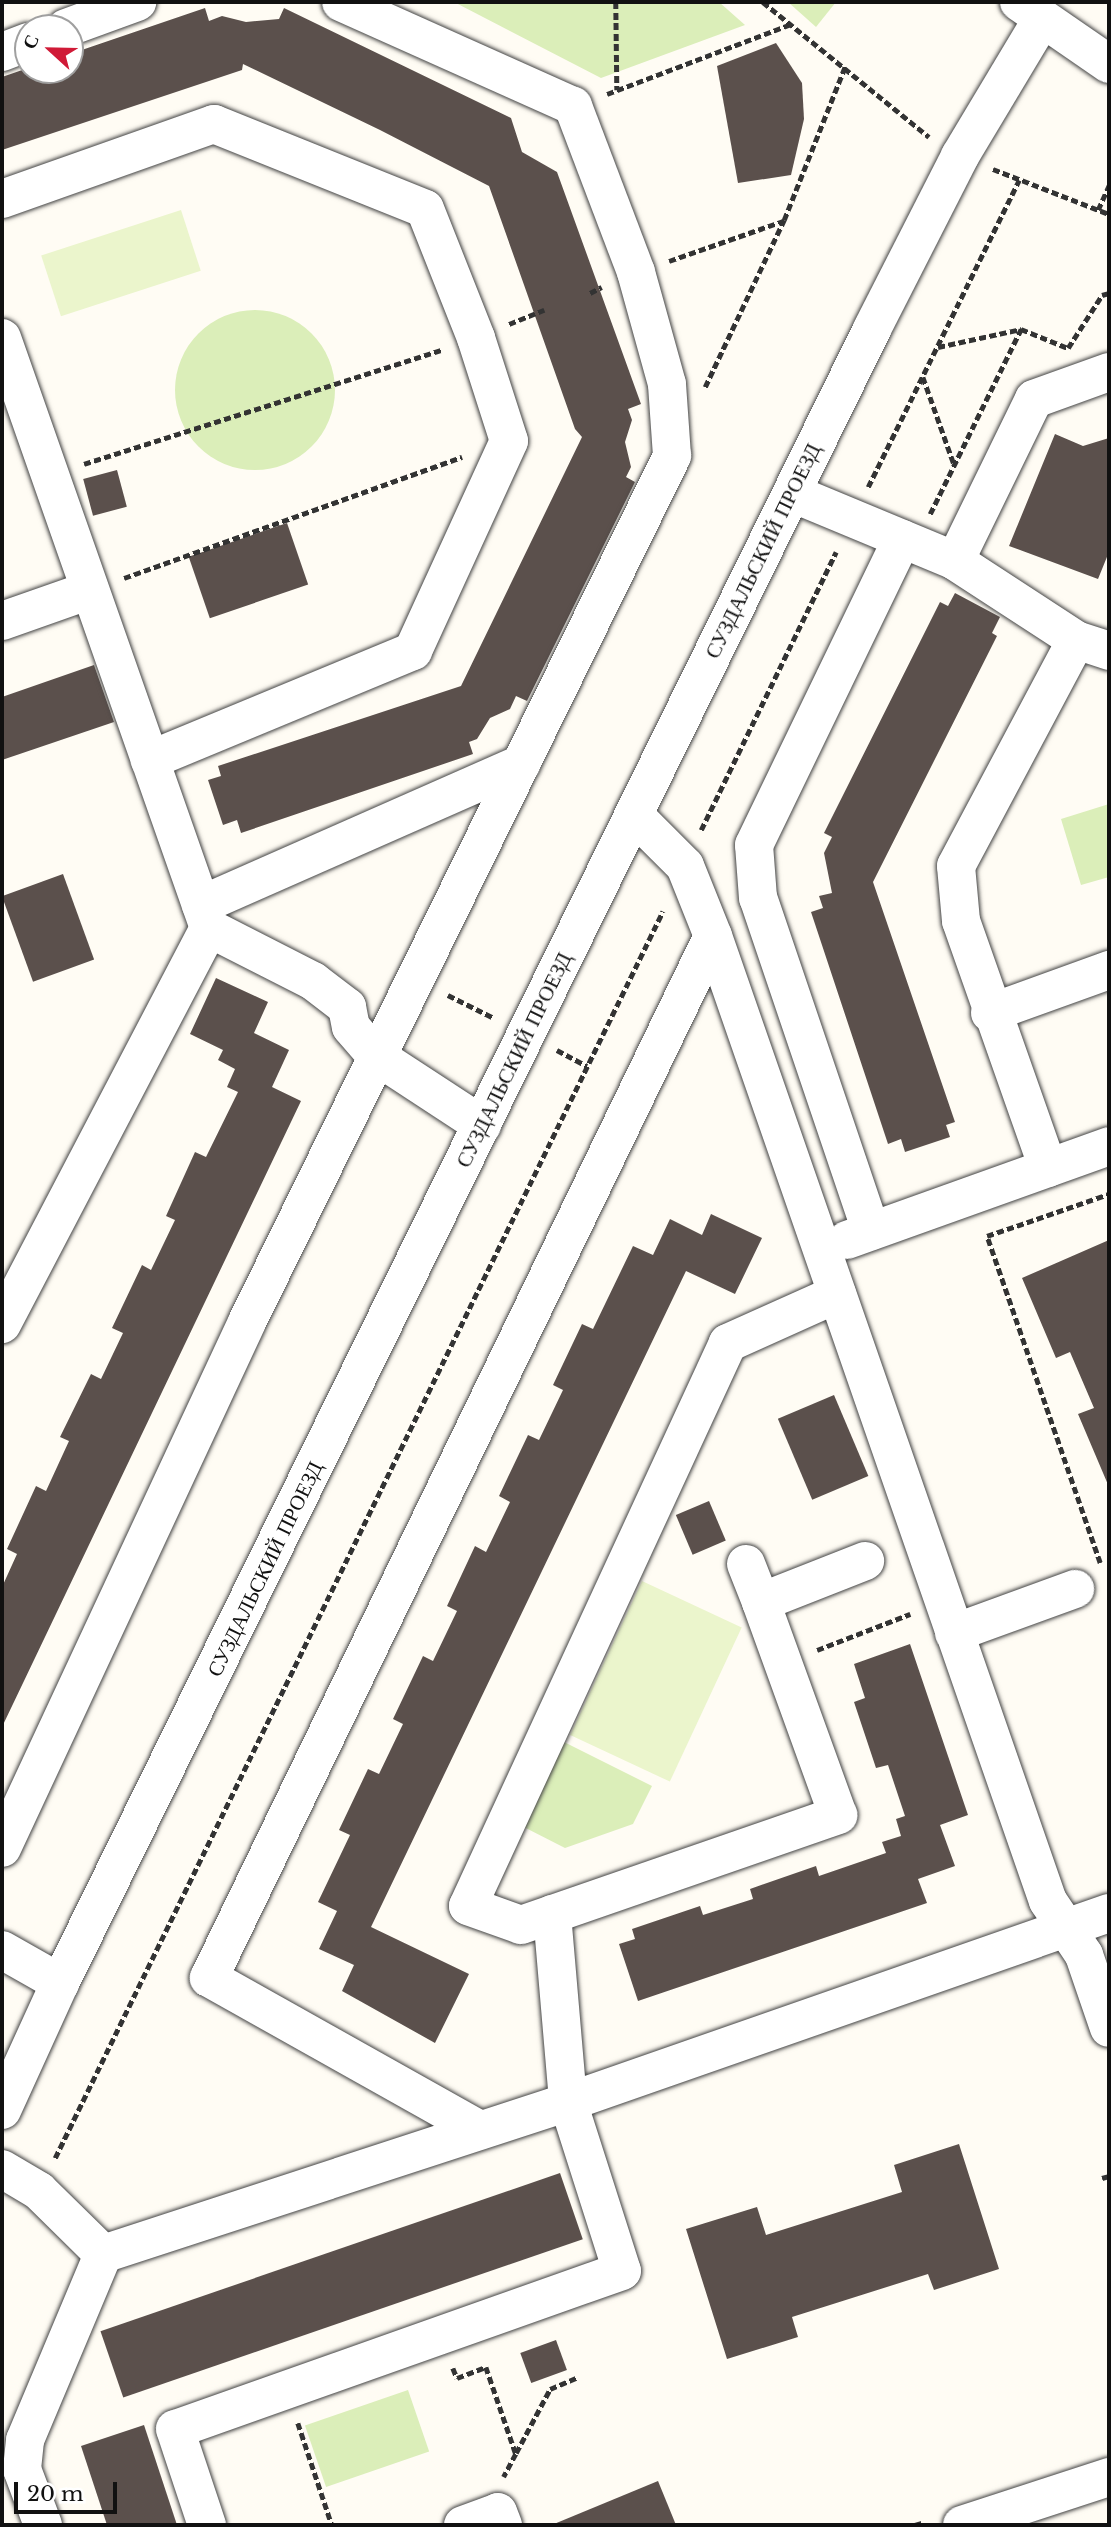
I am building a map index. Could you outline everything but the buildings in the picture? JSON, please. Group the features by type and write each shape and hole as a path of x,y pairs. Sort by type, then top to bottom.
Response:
{"street":[{"path":"84,21 137,2"},
{"path":"2,1848 376,1055 672,456 667,384 636,272 573,106 341,2"},
{"path":"1030,10 1109,64"},
{"name":"СУЗДАЛЬСКИЙ ПРОЕЗД","path":"2,2110 60,1983 1030,10"},
{"path":"2,199 214,124 425,209 476,338 509,441 413,651 150,761"},
{"path":"2,338 205,916 313,981 347,1007 351,1027 376,1055 482,1125"},
{"path":"955,561 1034,399 1109,372"},
{"path":"792,493 955,561 1093,645 956,866 961,921 990,1013 1048,1168"},
{"path":"872,1231 758,898 754,845 909,542"},
{"path":"2,621 90,590"},
{"path":"2,1324 205,916 521,764"},
{"path":"634,815 685,866 713,936 1048,1901 1084,1955 1109,2028"},
{"path":"480,2130 209,1978 713,936"},
{"path":"990,1013 1109,970"},
{"path":"821,1249 1109,1146"},
{"path":"746,1564 838,1815 521,1925 468,1906 729,1343 837,1294"},
{"path":"761,1602 865,1562"},
{"path":"948,1617 1088,1578"},
{"path":"43,2525 22,2469 25,2440 103,2255 568,2102 1109,1913"},
{"path":"207,2525 175,2429 442,2338 622,2271 568,2102 552,1914"},
{"path":"2,1950 60,1983"},
{"path":"2,2169 39,2191 103,2255"},
{"path":"962,2525 1109,2477"}],"path":[{"path":"617,2 617,90"},
{"path":"763,2 922,133"},
{"path":"573,106 791,24"},
{"path":"701,394 784,220 845,67"},
{"path":"39,2191 1019,180 1109,214"},
{"path":"1098,210 1109,185"},
{"path":"590,293 636,272 784,220"},
{"path":"938,347 1021,329 1069,348 1102,295 1109,293"},
{"path":"50,475 476,338 544,310"},
{"path":"909,542 954,465 1021,329"},
{"path":"923,377 954,465"},
{"path":"90,590 509,441"},
{"path":"1088,1578 987,1237 1109,1194"},
{"path":"783,1662 948,1617"},
{"path":"1102,2178 1109,2176"},
{"path":"442,2338 457,2378 486,2367 516,2454"},
{"path":"483,2523 550,2389 578,2377"},
{"path":"287,2391 332,2525"}],"green space":[{"path":"454,2 719,2 745,25 601,78"},
{"path":"788,2 836,2 816,27"},
{"path":"181,210 201,271 61,316 41,255"},
{"path":"255,310 286,316 312,333 329,359 335,390 329,421 312,447 286,464 255,470 224,464 198,447 181,421 175,390 181,359 198,333 224,316"},
{"path":"1109,804 1109,877 1081,885 1061,819"},
{"path":"642,1581 742,1627 670,1782 570,1735"},
{"path":"554,1737 652,1786 633,1824 565,1848 512,1821"},
{"path":"408,2390 429,2451 326,2487 305,2425"}]}
